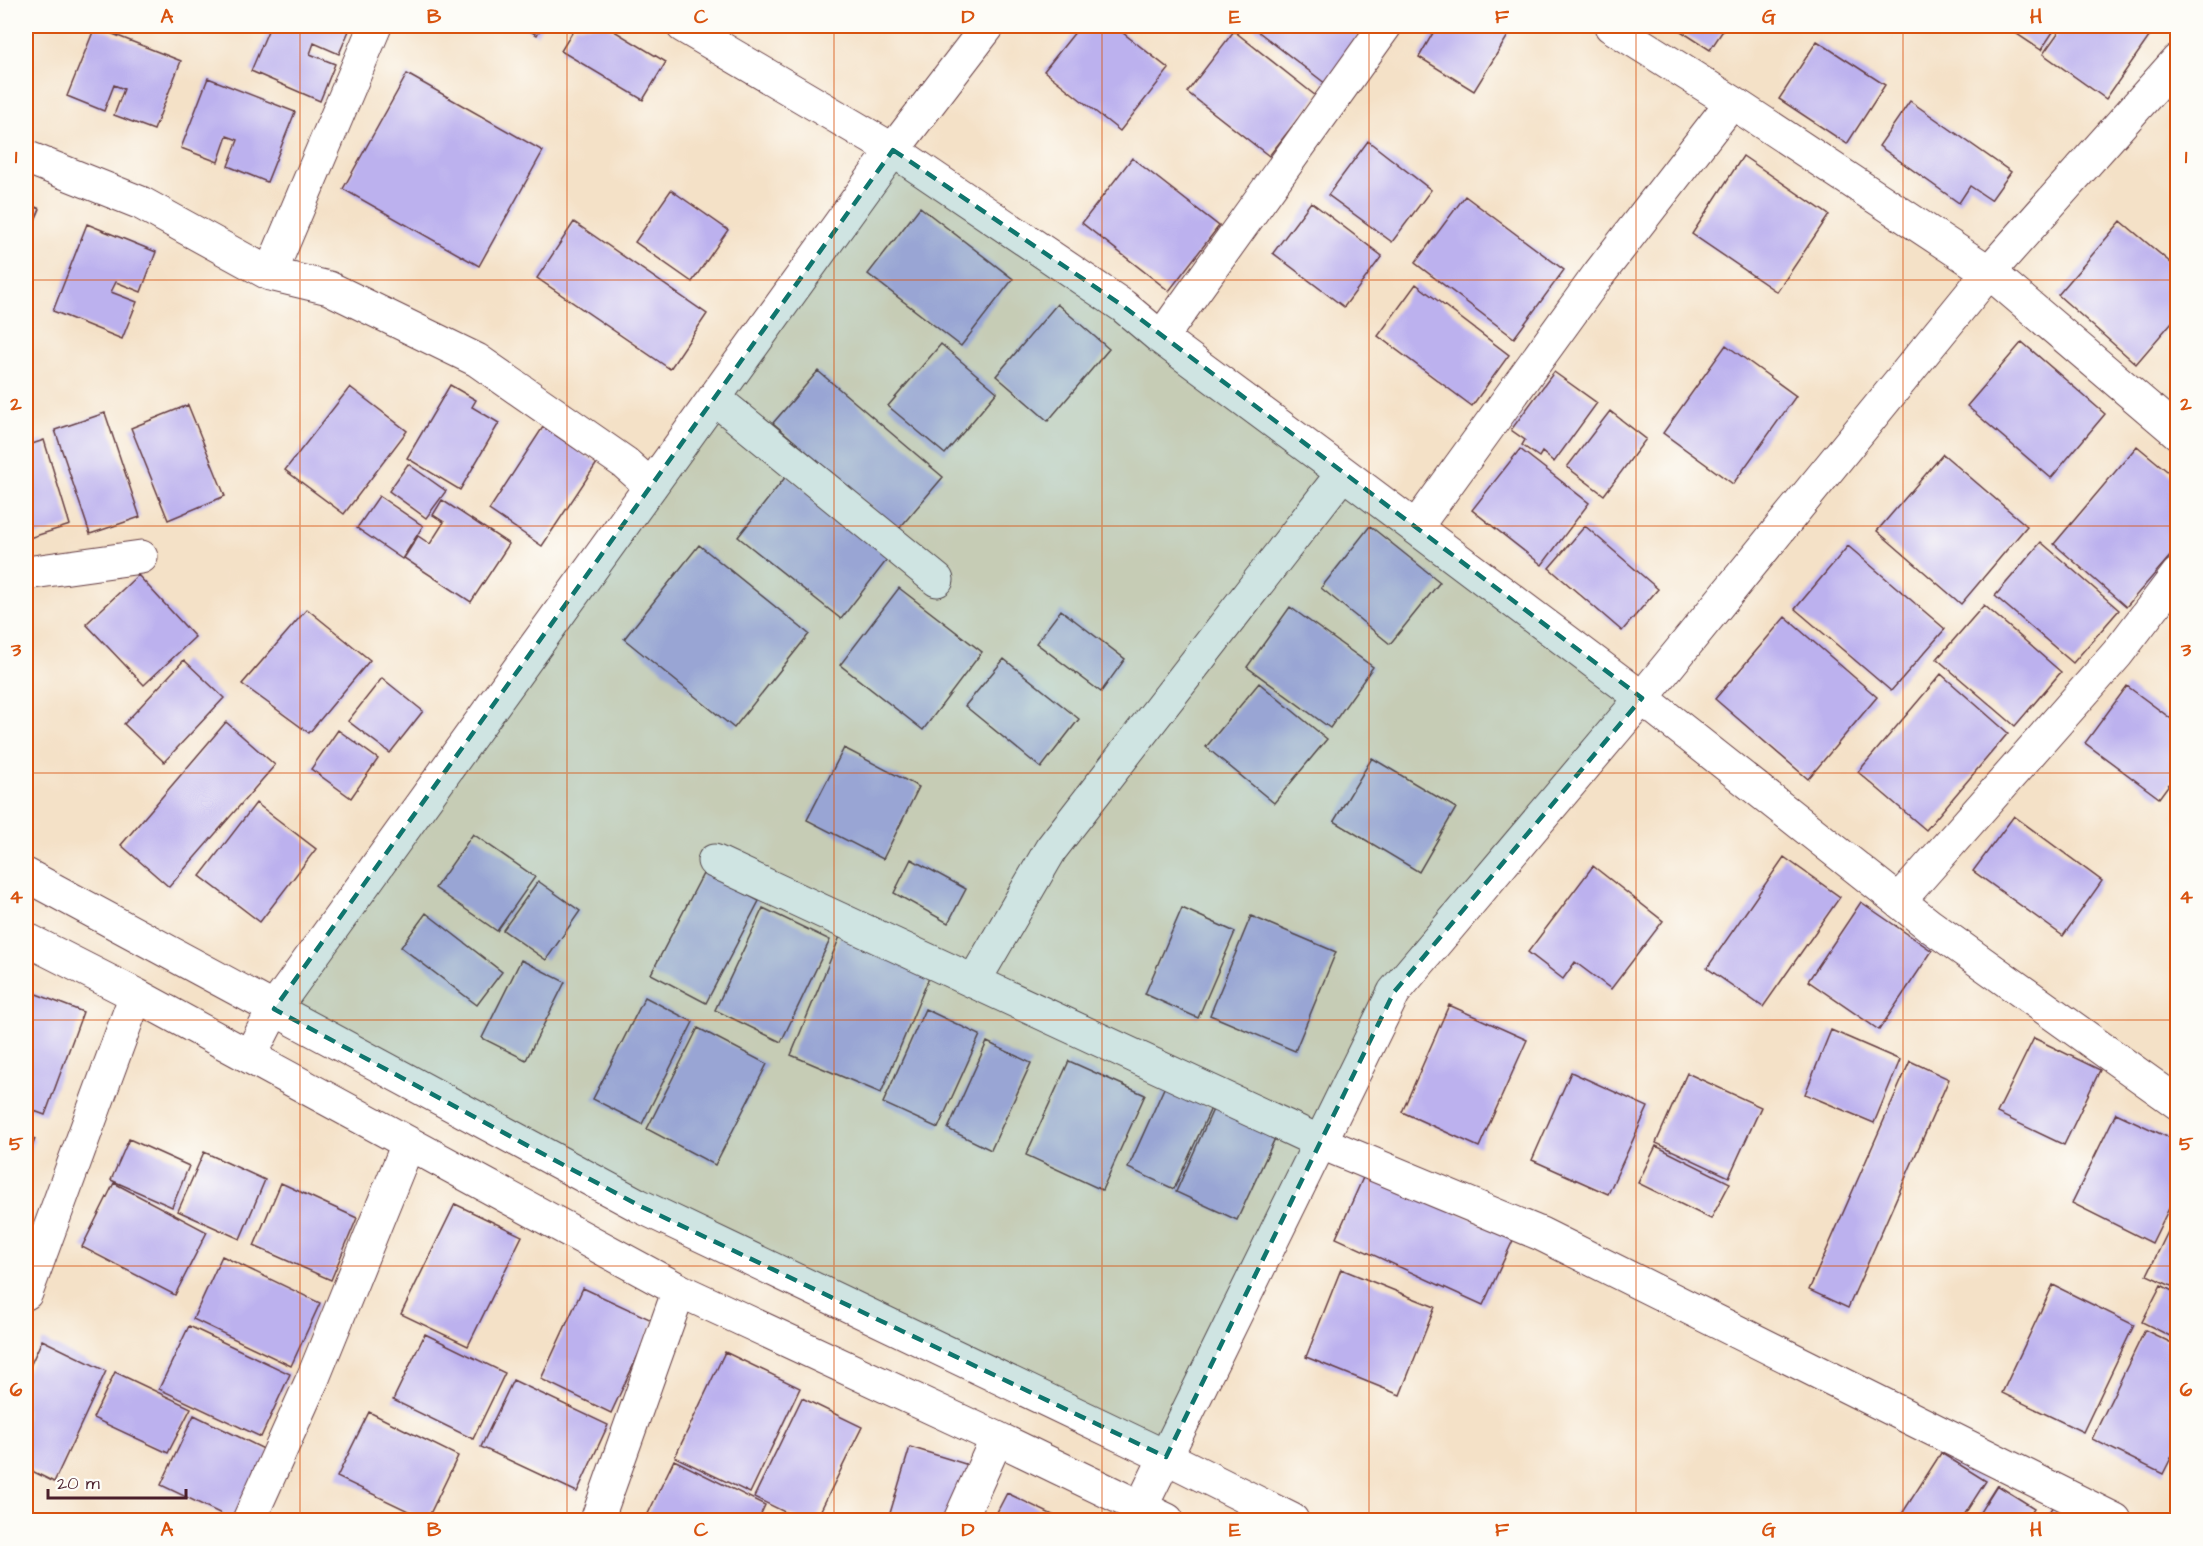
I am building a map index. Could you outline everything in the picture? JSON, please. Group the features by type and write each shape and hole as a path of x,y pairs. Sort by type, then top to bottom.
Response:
{"street":[{"path":"270,274 375,26"},
{"path":"683,26 893,150 1123,306 1161,338 1642,698 1929,925 2178,1103"},
{"path":"250,1056 274,1009 893,150 988,26"},
{"path":"1161,338 1385,26"},
{"path":"1611,26 1732,102 1989,272 2178,434"},
{"path":"26,939 250,1056 678,1290 997,1438 1154,1514 1166,1456 1322,1143 1394,992 1642,698 1989,272 2178,60"},
{"path":"1416,527 1599,274 1732,102"},
{"path":"26,157 141,203 270,274 329,288 477,360 625,463 651,486"},
{"path":"714,398 937,580"},
{"path":"974,981 1051,849 1343,473"},
{"path":"26,573 141,557"},
{"path":"1899,901 2117,654 2178,574"},
{"path":"714,861 1322,1143 1542,1234 2115,1521"},
{"path":"26,875 638,1205 1166,1456 1292,1521"},
{"path":"26,1288 136,995"},
{"path":"249,1521 313,1378 408,1144"},
{"path":"597,1521 678,1290"},
{"path":"960,1521 997,1438"}],"highlighted area":[{"path":"893,150 1123,306 1642,698 1394,992 1166,1457 638,1205 274,1009"}],"building":[{"path":"128,26 148,26 145,32"},
{"path":"270,26 351,26 339,54 314,43 310,54 335,64 320,101 251,71"},
{"path":"521,26 542,26 537,35"},
{"path":"576,26 606,26 666,62 643,100 561,51"},
{"path":"1080,26 1114,26 1169,69 1120,131 1044,71"},
{"path":"1251,26 1366,26 1326,84"},
{"path":"1437,26 1514,26 1474,91 1419,57"},
{"path":"1673,26 1726,26 1710,50"},
{"path":"2005,26 2057,26 2041,50"},
{"path":"2063,26 2156,27 2106,99 2043,54"},
{"path":"95,27 181,61 154,130 114,115 124,89 114,85 104,111 67,96"},
{"path":"1234,31 1316,96 1269,156 1187,92"},
{"path":"1817,41 1885,85 1847,144 1779,99"},
{"path":"407,74 543,151 479,266 343,189"},
{"path":"208,78 295,112 267,182 228,166 238,140 227,136 218,162 181,148"},
{"path":"1910,101 2011,172 1991,200 1970,186 1959,203 1879,146"},
{"path":"1368,141 1431,190 1392,242 1328,195"},
{"path":"1743,156 1829,215 1777,292 1692,234"},
{"path":"1132,158 1219,226 1169,291 1082,223"},
{"path":"671,190 728,230 692,282 635,242"},
{"path":"1465,196 1564,270 1514,338 1415,263"},
{"path":"1311,202 1382,256 1344,307 1273,253"},
{"path":"26,203 40,209 26,241"},
{"path":"920,207 1013,279 961,346 868,274"},
{"path":"2121,221 2178,269 2178,315 2136,364 2058,295"},
{"path":"574,222 707,314 670,369 537,278"},
{"path":"87,224 156,252 141,292 116,282 111,292 137,302 122,339 53,311"},
{"path":"1416,284 1509,355 1472,406 1378,336"},
{"path":"1057,304 1109,349 1048,421 996,376"},
{"path":"2022,342 2105,414 2051,478 1967,406"},
{"path":"941,344 997,392 945,454 888,406"},
{"path":"1726,345 1796,396 1733,484 1663,433"},
{"path":"818,371 943,477 898,530 773,423"},
{"path":"1554,372 1597,403 1554,462 1542,452 1539,457 1522,445 1525,440 1511,430"},
{"path":"450,385 476,400 472,407 499,423 460,490 407,458"},
{"path":"350,387 407,431 344,514 285,470"},
{"path":"188,405 225,496 168,520 131,428"},
{"path":"1610,411 1646,439 1604,495 1567,467"},
{"path":"105,413 140,517 90,534 55,430"},
{"path":"543,427 597,463 542,546 489,510"},
{"path":"44,440 70,525 26,539 26,446"},
{"path":"2137,446 2178,480 2178,547 2126,607 2054,544"},
{"path":"1520,449 1589,503 1542,565 1472,510"},
{"path":"1943,454 2027,526 1961,604 1877,531"},
{"path":"408,464 446,491 426,518 389,491"},
{"path":"787,475 890,556 841,619 738,537"},
{"path":"379,496 423,526 402,559 357,528"},
{"path":"442,500 509,544 471,602 404,558 418,536 430,544 444,522 433,515"},
{"path":"1370,526 1440,582 1390,644 1321,588"},
{"path":"1585,526 1658,589 1622,631 1549,568"},
{"path":"2041,542 2119,610 2073,663 1995,596"},
{"path":"699,545 809,634 734,728 624,639"},
{"path":"1848,546 1945,629 1891,691 1795,609"},
{"path":"138,575 195,637 144,685 86,624"},
{"path":"899,588 982,652 923,730 840,665"},
{"path":"1984,605 2061,672 2015,726 1937,659"},
{"path":"1290,607 1373,667 1330,728 1247,667"},
{"path":"307,609 370,660 309,733 242,684"},
{"path":"1061,610 1125,659 1101,692 1036,643"},
{"path":"1785,617 1877,697 1808,779 1715,699"},
{"path":"1004,659 1079,719 1041,768 965,706"},
{"path":"184,660 224,698 164,762 124,724"},
{"path":"1941,674 2008,733 1926,830 1858,772"},
{"path":"382,678 423,711 390,753 348,721"},
{"path":"1259,683 1327,739 1274,803 1206,747"},
{"path":"2127,686 2178,724 2178,772 2159,798 2085,743"},
{"path":"226,722 275,765 169,887 121,845"},
{"path":"338,730 378,759 351,798 311,769"},
{"path":"844,748 919,787 883,859 807,820"},
{"path":"1372,758 1456,808 1419,872 1334,821"},
{"path":"256,803 316,849 260,922 200,876"},
{"path":"2014,816 2102,881 2063,936 1973,871"},
{"path":"473,834 535,877 497,931 435,888"},
{"path":"1784,857 1840,897 1763,1007 1707,968"},
{"path":"911,859 966,889 948,923 894,893"},
{"path":"1593,866 1663,921 1611,989 1575,962 1563,979 1528,952"},
{"path":"704,872 759,901 706,1003 651,974"},
{"path":"538,881 580,911 546,960 503,930"},
{"path":"1861,902 1932,951 1879,1030 1808,981"},
{"path":"763,908 830,940 781,1042 715,1010"},
{"path":"1182,908 1235,932 1198,1018 1145,994"},
{"path":"426,913 502,972 477,1005 401,947"},
{"path":"1251,916 1336,952 1295,1051 1210,1015"},
{"path":"841,934 931,973 881,1093 791,1055"},
{"path":"521,960 565,982 526,1060 482,1038"},
{"path":"26,990 83,1012 45,1115 26,1108"},
{"path":"645,997 693,1022 642,1124 593,1099"},
{"path":"1449,1005 1527,1040 1479,1147 1402,1112"},
{"path":"925,1009 980,1035 938,1128 883,1103"},
{"path":"698,1028 767,1064 715,1165 647,1129"},
{"path":"1831,1030 1900,1060 1874,1123 1805,1094"},
{"path":"2034,1038 2100,1070 2064,1145 1997,1113"},
{"path":"987,1042 1031,1063 991,1150 948,1129"},
{"path":"1069,1061 1145,1095 1102,1190 1026,1155"},
{"path":"1910,1061 1949,1079 1848,1308 1809,1290"},
{"path":"1571,1072 1648,1107 1608,1194 1532,1160"},
{"path":"1687,1073 1761,1107 1729,1177 1656,1143"},
{"path":"1165,1086 1211,1108 1174,1189 1128,1168"},
{"path":"1215,1105 1277,1134 1237,1220 1176,1192"},
{"path":"2116,1113 2178,1142 2178,1190 2152,1243 2072,1203"},
{"path":"26,1135 35,1139 26,1163"},
{"path":"129,1139 189,1166 172,1207 111,1180"},
{"path":"1656,1146 1730,1183 1711,1219 1638,1183"},
{"path":"204,1152 265,1180 240,1239 178,1211"},
{"path":"1366,1171 1514,1238 1483,1305 1336,1238"},
{"path":"114,1183 207,1232 175,1295 82,1247"},
{"path":"281,1183 357,1218 331,1280 254,1246"},
{"path":"455,1204 522,1236 468,1346 401,1314"},
{"path":"2178,1211 2178,1289 2147,1275"},
{"path":"222,1256 320,1303 291,1366 193,1319"},
{"path":"1341,1269 1435,1307 1400,1395 1306,1357"},
{"path":"2053,1285 2134,1325 2083,1432 2002,1393"},
{"path":"2161,1285 2178,1294 2178,1340 2142,1322"},
{"path":"583,1288 654,1321 611,1413 541,1379"},
{"path":"189,1326 290,1374 261,1437 159,1389"},
{"path":"2145,1330 2178,1346 2178,1444 2163,1474 2092,1439"},
{"path":"425,1334 505,1373 473,1439 393,1400"},
{"path":"42,1340 106,1371 54,1482 26,1468 26,1375"},
{"path":"725,1352 800,1388 750,1493 675,1457"},
{"path":"115,1372 191,1408 168,1453 93,1418"},
{"path":"513,1380 608,1425 577,1492 481,1447"},
{"path":"802,1398 862,1427 816,1520 801,1520 754,1497"},
{"path":"369,1412 458,1456 427,1520 337,1477"},
{"path":"194,1415 270,1452 234,1520 161,1485"},
{"path":"910,1447 985,1470 970,1520 888,1520"},
{"path":"1941,1453 1986,1481 1961,1520 1898,1520"},
{"path":"674,1460 765,1505 758,1520 645,1520"},
{"path":"1997,1485 2034,1508 2026,1520 1975,1520"},
{"path":"1007,1493 1063,1520 993,1520"},
{"path":"2058,1498 2094,1520 2044,1520"}]}
